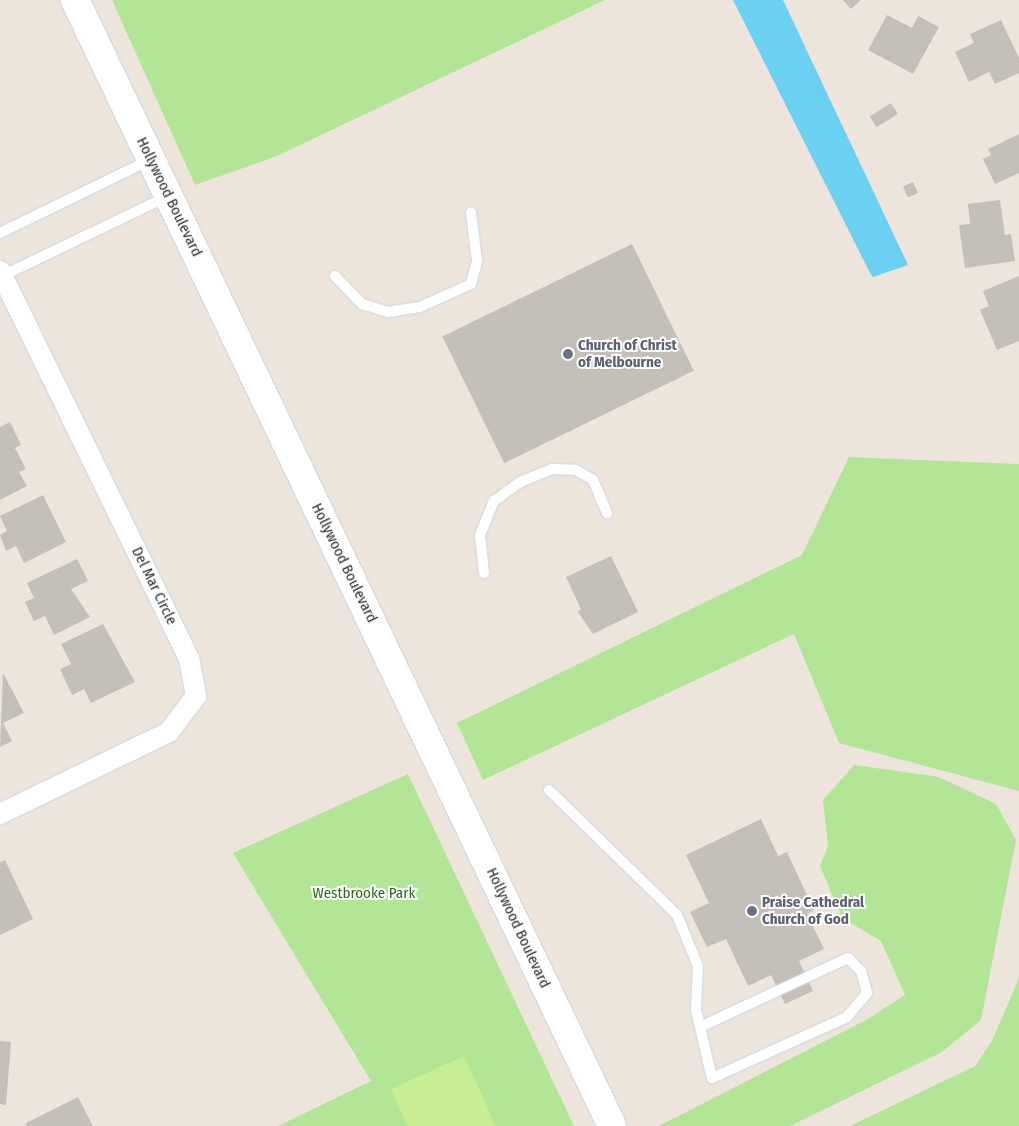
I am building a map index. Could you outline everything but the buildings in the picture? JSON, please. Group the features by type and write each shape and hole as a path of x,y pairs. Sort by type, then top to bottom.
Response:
{"street":[{"name":"Hollywood Boulevard","path":"75,0 612,1126"},
{"name":"Del Mar Circle","path":"0,814 169,732 196,696 189,659 1,274"}],"lane":[{"path":"0,233 151,160"},
{"path":"1,274 169,195"},
{"path":"335,276 362,304 388,312 420,307 471,284 477,261 471,212"},
{"path":"484,573 480,535 494,501 520,482 552,469 576,470 593,480 607,512"},
{"path":"549,790 677,914 698,966 700,1026 712,1078 847,1017 867,993 861,971 848,958 700,1026"}],"green space":[{"path":"112,0 605,0 277,156 195,185"},
{"path":"849,457 1019,464 1019,791 839,743 794,634 483,780 457,723 802,555"},
{"path":"854,765 939,777 996,804 1016,840 981,1020 942,1052 790,1126 659,1126 868,1019 905,995 881,941 842,918 820,866 828,846 823,800"},
{"name":"Westbrooke Park","path":"408,774 574,1126 278,1126 371,1081 233,853"},
{"path":"1019,978 1019,1126 850,1126 975,1066 992,1041"},
{"path":"464,1056 496,1126 408,1126 391,1089"}],"water":[{"path":"733,0 783,0 908,265 873,277 870,273"}],"place":[{"name":"Church of Christ of Melbourne","path":"568,354"},
{"name":"Praise Cathedral Church of God","path":"752,911"}]}
